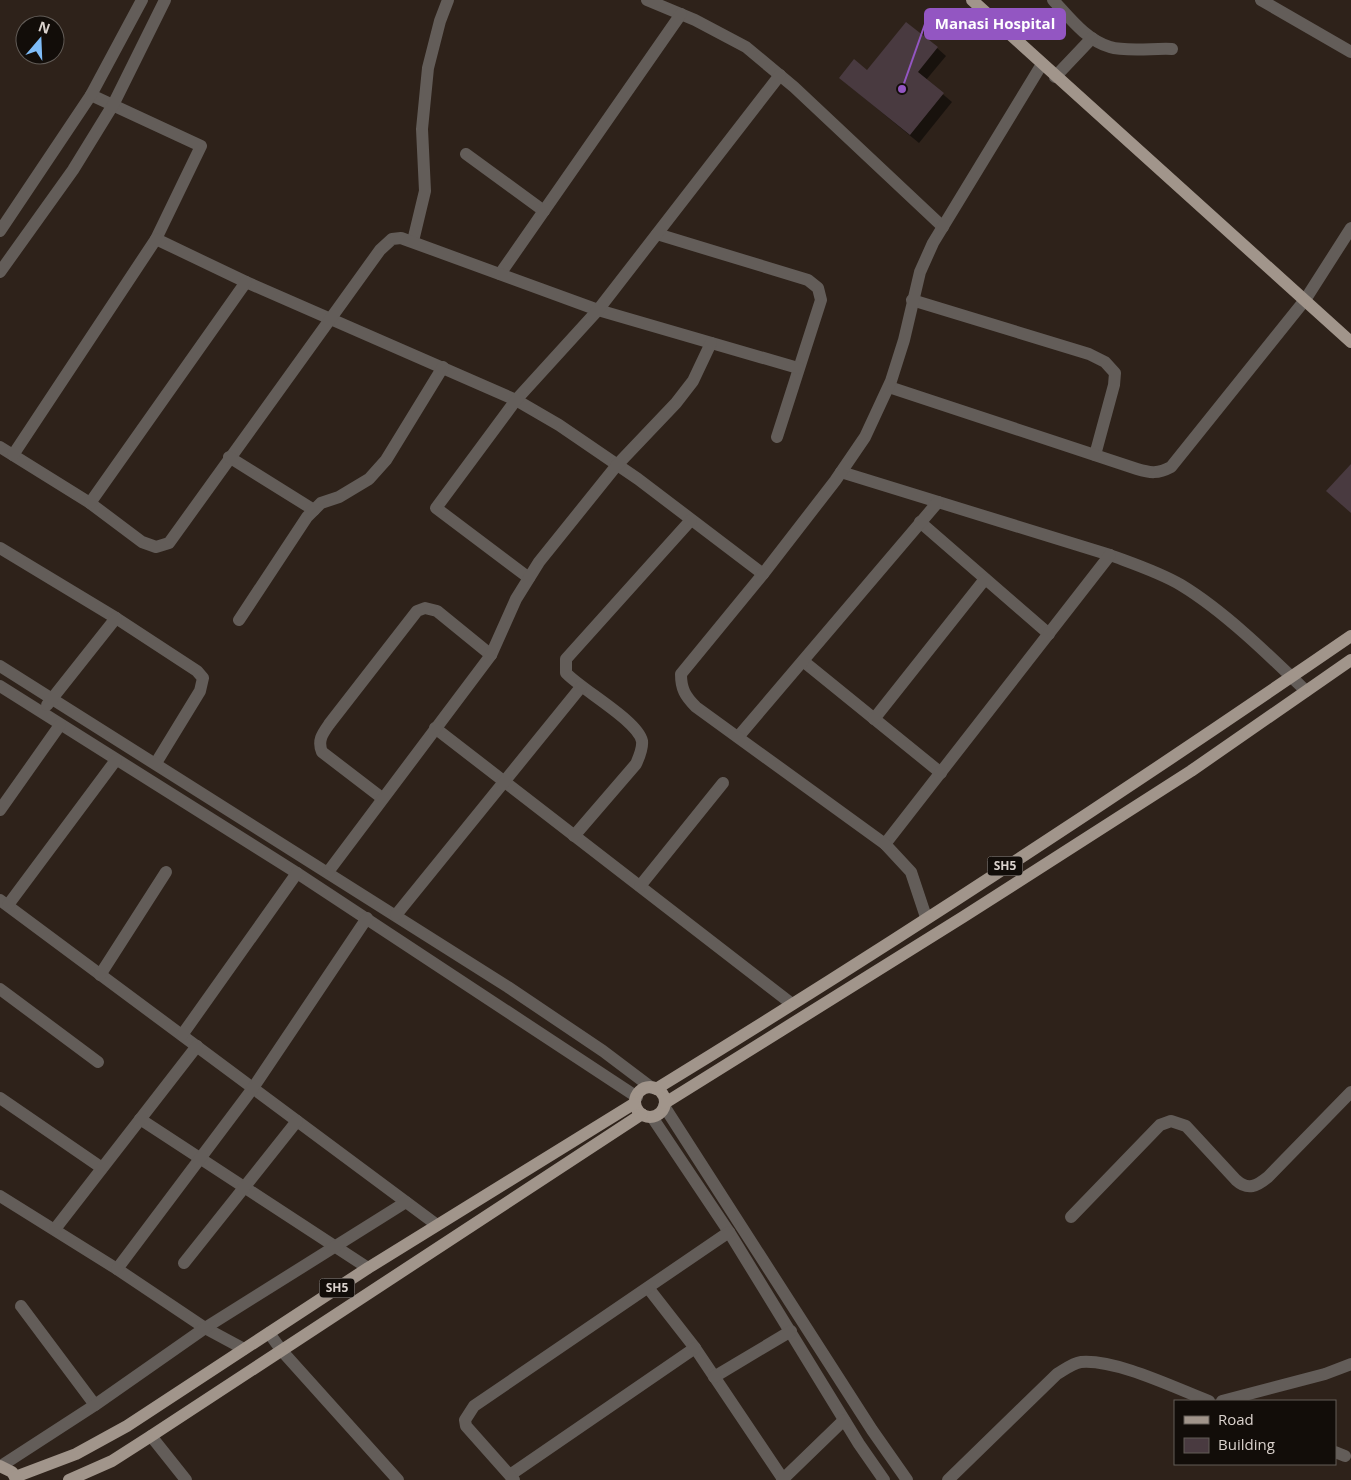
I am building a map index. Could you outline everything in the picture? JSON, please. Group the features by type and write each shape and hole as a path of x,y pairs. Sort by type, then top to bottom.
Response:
{"main road":[{"path":"972,0 1351,342"},
{"name":"SH5","path":"654,1088 792,1004 1351,636"},
{"name":"SH5","path":"664,1105 963,918 1175,782 1351,660"},
{"path":"654,1088 663,1095 664,1105 657,1115 647,1115 636,1100 640,1091 654,1088"},
{"name":"SH5","path":"16,1478 76,1454 127,1426 368,1268 636,1100"},
{"name":"SH5","path":"69,1480 112,1461 647,1115"},
{"path":"0,1466 12,1472 16,1478"}],"street":[{"path":"0,231 91,95 142,0"},
{"path":"0,272 77,164 113,105 165,0"},
{"path":"413,241 425,191 422,129 428,68 440,21 448,0"},
{"path":"647,0 681,14 746,47 780,75 944,227"},
{"path":"1053,0 1092,38 1111,48 1172,48"},
{"path":"1261,0 1351,52"},
{"path":"500,274 681,14"},
{"path":"1055,76 1092,38"},
{"path":"926,917 911,872 885,844 696,707 686,696 681,686 681,674 763,574 841,472 865,437 888,387 904,340 920,272 944,227 1042,64"},
{"path":"529,578 436,508 516,400 598,310 780,75"},
{"path":"13,455 156,238 201,146 91,95"},
{"path":"466,154 544,211"},
{"path":"888,387 1150,473 1161,472 1171,467 1305,300 1351,228"},
{"path":"658,234 808,280 818,288 821,300 777,436"},
{"path":"156,238 246,282 516,400 559,425 617,465 763,574"},
{"path":"0,447 90,502 142,542 156,547 169,543 229,457 380,250 392,240 401,238 598,310 798,368"},
{"path":"90,502 246,282"},
{"path":"912,300 1089,354 1105,362 1115,373 1114,385 1095,455"},
{"path":"328,872 490,655 516,599 529,578 617,465 682,396 700,369 711,343"},
{"path":"239,620 307,517 321,503 339,497 369,478 386,460 443,367"},
{"path":"229,457 314,510"},
{"path":"841,472 1110,556 1181,585 1219,614 1306,691"},
{"path":"738,737 938,502"},
{"path":"574,836 636,764 641,751 642,741 635,729 620,716 580,688 566,673 564,666 569,653 691,520"},
{"path":"920,522 1049,634"},
{"path":"0,548 116,618 197,671 204,678 200,691 156,763"},
{"path":"885,844 1110,556"},
{"path":"874,719 985,579"},
{"path":"382,798 322,752 319,744 321,735 330,723 417,611 425,608 437,611 490,655"},
{"path":"41,713 116,618"},
{"path":"803,661 941,773"},
{"path":"0,666 396,915 572,1030 654,1088"},
{"path":"0,686 367,918 636,1100"},
{"path":"396,915 580,688"},
{"path":"0,810 60,725"},
{"path":"435,728 792,1004"},
{"path":"116,760 4,903 438,1225"},
{"path":"640,886 723,783"},
{"path":"100,975 166,872"},
{"path":"182,1035 297,873"},
{"path":"117,1269 253,1088 367,918"},
{"path":"0,989 98,1062"},
{"path":"55,1229 197,1046"},
{"path":"1071,1217 1160,1125 1171,1121 1186,1126 1242,1186 1258,1186 1351,1092"},
{"path":"0,1098 102,1168"},
{"path":"664,1105 872,1430 907,1480"},
{"path":"647,1115 728,1232 791,1331 844,1420 884,1480"},
{"path":"140,1119 368,1268"},
{"path":"184,1263 297,1121"},
{"path":"0,1196 55,1229 205,1328 244,1349"},
{"path":"0,1466 95,1405 205,1328 336,1248 406,1202"},
{"path":"695,1348 512,1478 466,1426 465,1420 474,1406 649,1289 728,1232"},
{"path":"649,1289 695,1348 782,1480 844,1420"},
{"path":"21,1306 95,1405"},
{"path":"714,1377 791,1331"},
{"path":"269,1333 398,1480"},
{"path":"948,1480 1057,1374 1079,1362 1094,1362 1122,1368 1206,1400"},
{"path":"1226,1400 1326,1374 1351,1364"},
{"path":"151,1436 186,1480"}],"building":[{"path":"906,22 938,47 918,72 944,93 910,135 839,78 854,59 867,70"},
{"path":"1351,464 1351,513 1326,491"}],"place":[{"name":"Manasi Hospital","path":"902,89"}]}
